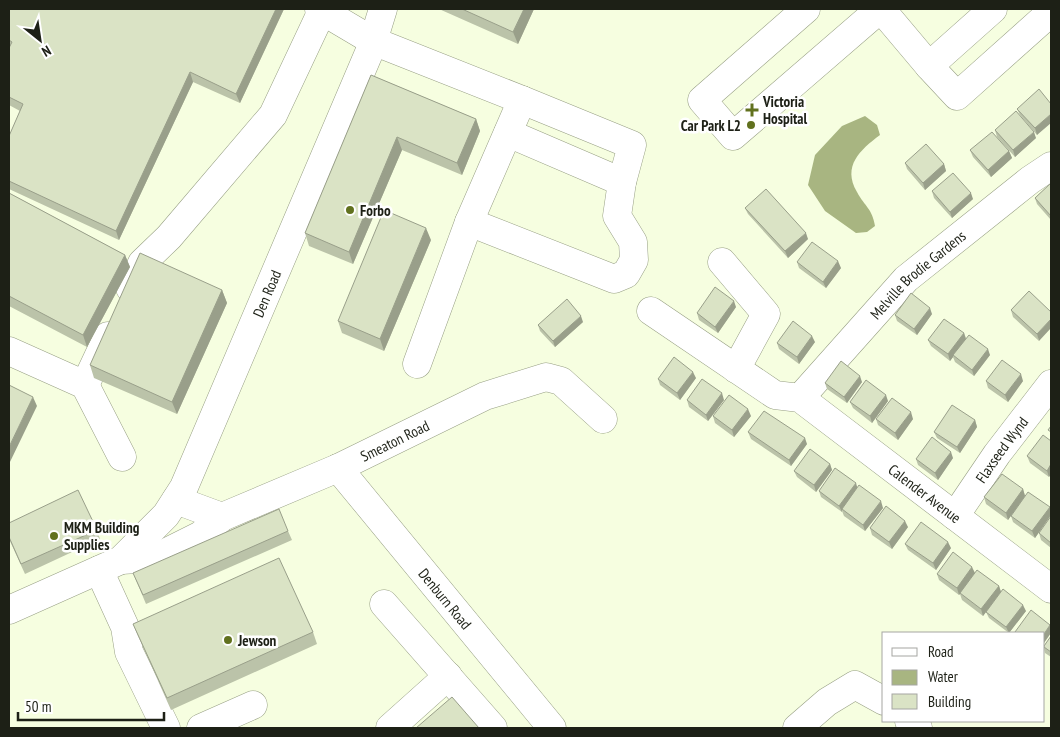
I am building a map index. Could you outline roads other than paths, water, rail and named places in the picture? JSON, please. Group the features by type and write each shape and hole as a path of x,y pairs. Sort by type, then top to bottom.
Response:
{"street":[{"name":"Den Road","path":"110,565 166,515 184,487 374,41 383,9"},
{"path":"806,9 702,100 733,136 880,9 929,66 958,96 1051,12"},
{"path":"929,66 993,9"},
{"path":"85,385 142,263 169,237 273,115 321,10 374,41 632,145 622,182 617,216 633,242 634,260 626,274 614,279 469,222"},
{"path":"417,364 469,222 522,100"},
{"path":"508,134 622,182"},
{"name":"Melville Brodie Gardens","path":"800,398 906,279 1030,180 1051,166"},
{"path":"722,262 766,314 736,369"},
{"path":"652,311 774,395 800,398"},
{"path":"9,351 85,385 122,457"},
{"name":"Smeaton Road","path":"110,565 155,558 201,536 222,517 338,468 484,396 546,377 561,381 603,419"},
{"name":"Flaxseed Wynd","path":"954,516 997,454 1051,384"},
{"name":"Calender Avenue","path":"800,398 1051,589"},
{"name":"Denburn Road","path":"338,468 552,728"},
{"path":"176,500 222,517"},
{"path":"9,610 110,565 129,652 166,728"},
{"path":"384,604 493,728"},
{"path":"390,728 448,676"},
{"path":"797,728 827,702 855,685 882,700"},
{"path":"201,728 253,705"}],"water":[{"path":"865,116 877,125 880,135 855,159 851,174 857,192 870,211 875,226 867,232 856,233 825,211 808,185 815,155 842,126"}],"place":[{"name":"Victoria Hospital","path":"752,110"},
{"name":"Car Park L2","path":"751,125"},
{"name":"Forbo","path":"350,210"},
{"name":"MKM Building Supplies","path":"54,536"},
{"name":"Jewson","path":"228,640"}]}
